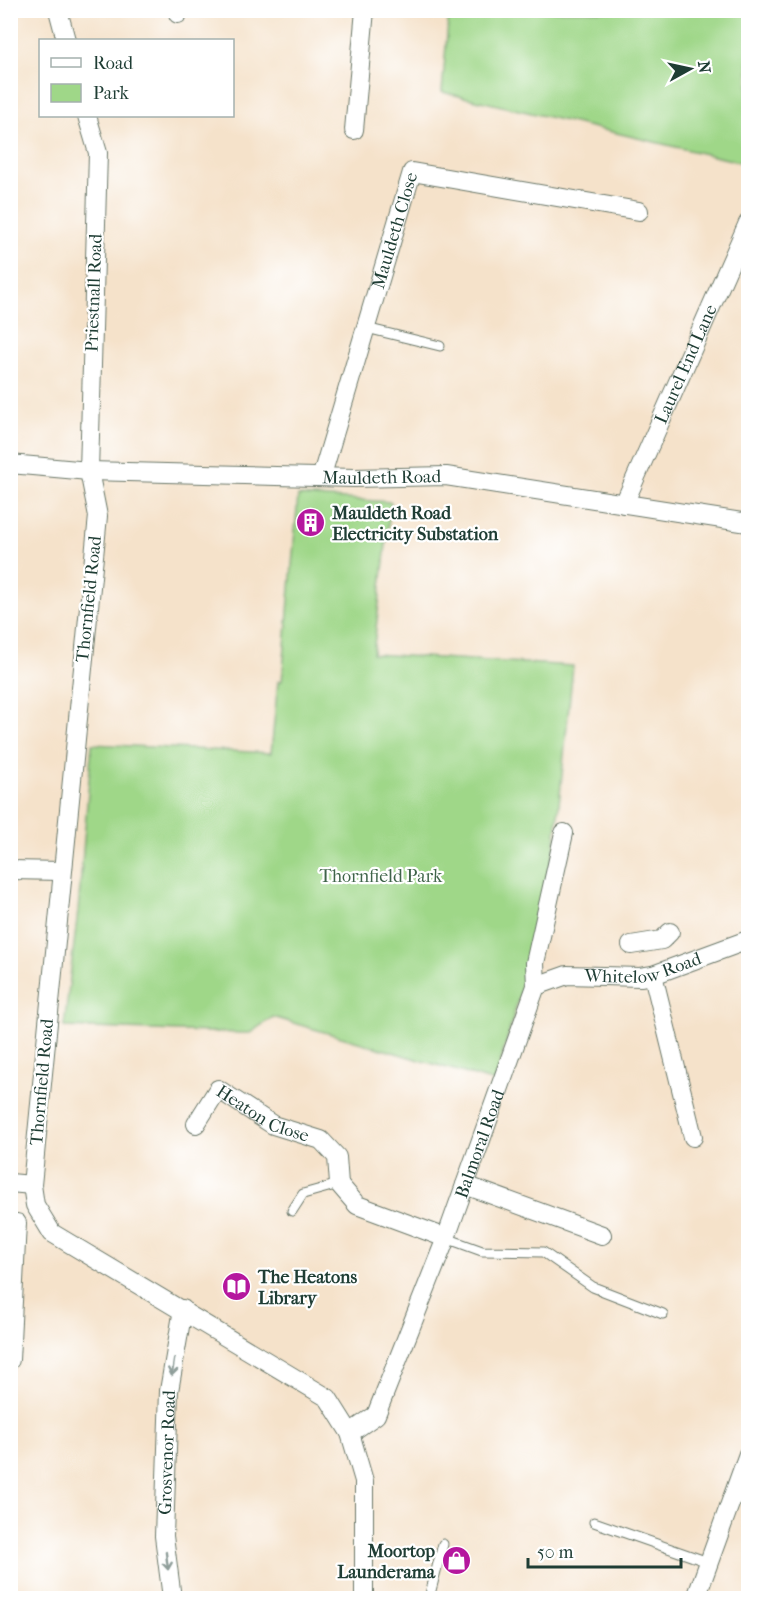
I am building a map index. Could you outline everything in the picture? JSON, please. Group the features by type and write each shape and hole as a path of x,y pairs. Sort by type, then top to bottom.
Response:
{"street":[{"path":"57,10 66,39"},
{"path":"354,130 365,10"},
{"name":"Priestnall Road","path":"87,117 98,153 89,471"},
{"name":"Mauldeth Close","path":"322,475 412,172 639,211"},
{"name":"Laurel End Lane","path":"624,504 748,224"},
{"name":"Mauldeth Road","path":"10,464 89,471 322,475 354,478 446,476 748,523"},
{"name":"Thornfield Road","path":"89,471 98,516 32,1185 35,1205 52,1233 183,1309 328,1398 350,1433 364,1481 364,1599"},
{"name":"Balmoral Road","path":"350,1433 376,1415 465,1185 536,986 535,963 564,834"},
{"path":"10,870 62,871"},
{"path":"631,945 663,937 657,973 693,1137"},
{"name":"Whitelow Road","path":"536,986 567,975 640,977 748,940"},
{"name":"Heaton Close","path":"196,1124 218,1089 273,1125 321,1140 337,1157 339,1184"},
{"path":"10,1183 32,1185"},
{"path":"339,1184 357,1205 446,1238"},
{"path":"465,1185 602,1235"},
{"path":"10,1360 14,1224 35,1205"},
{"name":"Grosvenor Road","path":"172,1599 164,1536 169,1391 183,1309"},
{"path":"696,1599 748,1454"}],"lane":[{"path":"366,328 440,346"},
{"path":"292,1211 303,1194 339,1184"},
{"path":"446,1238 482,1251 543,1252 593,1287 663,1314"},
{"path":"594,1522 708,1562"},
{"path":"429,1599 443,1544"}],"green space":[{"path":"449,11 748,11 748,164 442,92"},
{"name":"Thornfield Park","path":"298,496 391,502 373,654 573,666 555,844 534,943 495,1082 273,1017 250,1033 64,1027 78,911 92,744 271,753 278,681 282,681"}],"place":[{"name":"Mauldeth Road Electricity Substation","path":"311,523"},
{"name":"The Heatons Library","path":"237,1287"},
{"name":"Moortop Launderama","path":"456,1561"}]}
